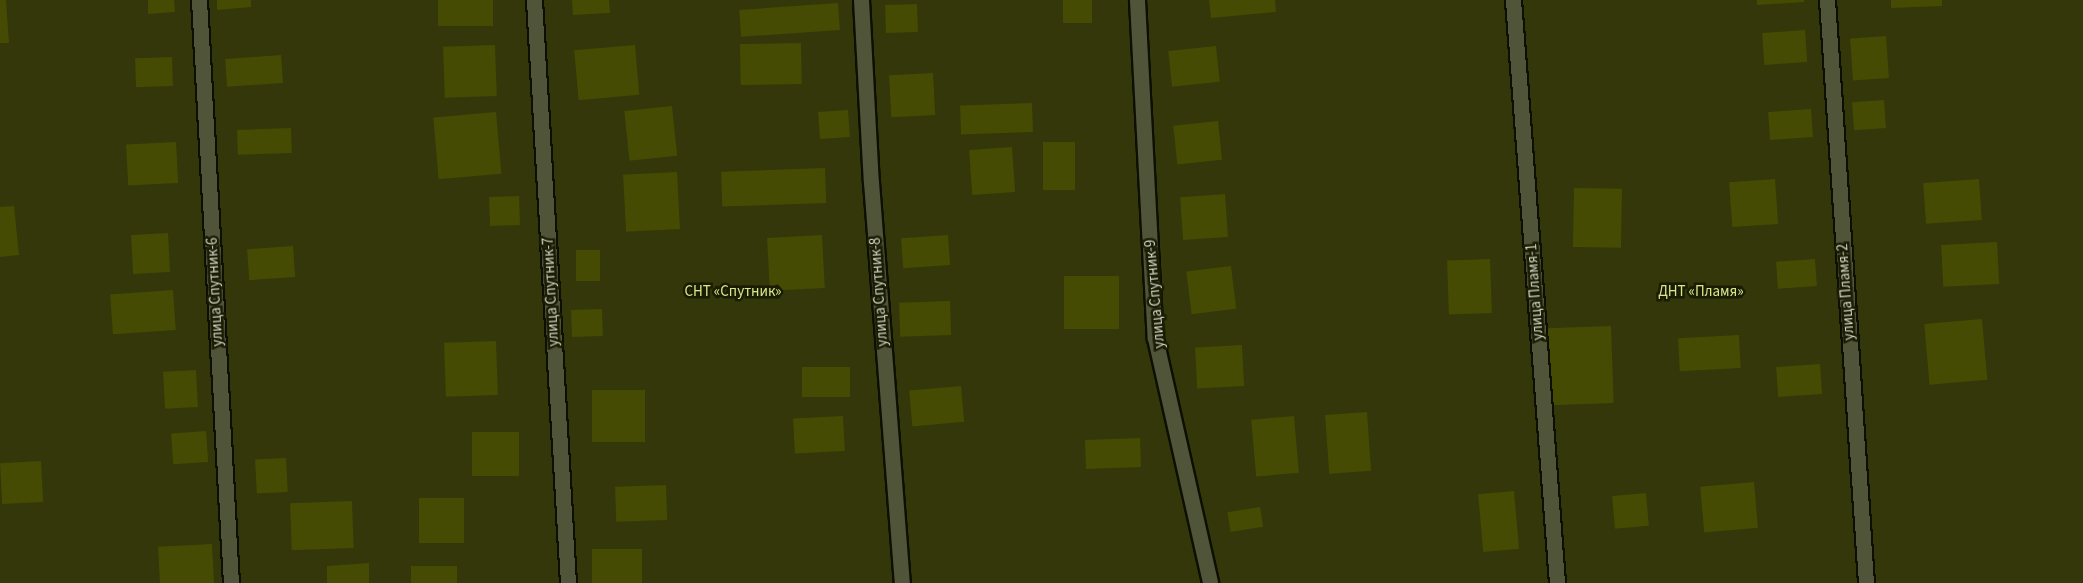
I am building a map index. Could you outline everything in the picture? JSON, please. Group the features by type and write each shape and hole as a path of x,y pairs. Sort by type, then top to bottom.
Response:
{"street":[{"name":"улица Спутник-6","path":"199,0 231,583"},
{"name":"улица Спутник-7","path":"534,0 568,583"},
{"name":"улица Спутник-8","path":"861,0 871,182 902,583"},
{"name":"улица Спутник-9","path":"1137,0 1155,338 1210,583"},
{"name":"улица Пламя-1","path":"1513,0 1557,583"},
{"name":"улица Пламя-2","path":"1827,0 1866,583"}],"green space":[{"name":"СНТ «Спутник»","path":"0,0 2083,0 2083,583 0,583"}],"building":[{"path":"0,0 6,0 9,43 0,43"},
{"path":"148,0 174,0 175,12 148,14"},
{"path":"217,0 251,0 251,7 217,10"},
{"path":"438,0 493,0 493,26 438,26"},
{"path":"572,0 609,0 610,13 573,15"},
{"path":"1063,0 1092,0 1092,23 1063,23"},
{"path":"1209,0 1275,0 1276,12 1211,18"},
{"path":"1757,0 1804,0 1804,2 1757,5"},
{"path":"1891,0 1942,0 1942,6 1891,8"},
{"path":"838,3 840,30 741,37 739,10"},
{"path":"917,4 918,32 886,33 885,5"},
{"path":"1805,30 1807,62 1764,65 1762,33"},
{"path":"1886,36 1889,78 1853,80 1850,39"},
{"path":"801,43 802,84 741,85 740,44"},
{"path":"495,45 497,96 445,98 443,47"},
{"path":"635,45 639,95 579,100 574,50"},
{"path":"1216,46 1220,82 1172,87 1168,51"},
{"path":"281,55 283,83 227,87 225,59"},
{"path":"172,57 173,86 136,87 135,58"},
{"path":"933,73 935,115 891,117 889,75"},
{"path":"1884,100 1886,128 1854,130 1852,102"},
{"path":"1032,103 1033,132 961,134 960,106"},
{"path":"672,106 677,156 629,161 624,111"},
{"path":"1811,109 1813,137 1770,140 1768,112"},
{"path":"848,110 850,137 820,139 818,112"},
{"path":"496,112 501,174 439,179 433,117"},
{"path":"1218,121 1222,160 1177,164 1173,126"},
{"path":"291,128 292,153 238,155 237,130"},
{"path":"176,142 178,183 128,186 126,145"},
{"path":"1043,142 1075,142 1075,190 1043,190"},
{"path":"1012,147 1015,192 972,195 969,150"},
{"path":"825,168 826,203 722,207 721,172"},
{"path":"677,172 680,229 626,232 623,175"},
{"path":"1775,179 1778,224 1732,227 1729,182"},
{"path":"1979,179 1982,220 1926,224 1923,183"},
{"path":"1574,188 1622,189 1621,248 1573,247"},
{"path":"1225,194 1228,237 1183,240 1180,197"},
{"path":"519,196 520,225 490,226 489,197"},
{"path":"14,206 19,255 0,257 0,207"},
{"path":"168,233 170,272 133,274 131,235"},
{"path":"822,235 825,288 770,291 767,238"},
{"path":"948,235 950,265 903,268 901,238"},
{"path":"1997,242 1999,284 1943,287 1941,245"},
{"path":"293,246 295,277 249,280 247,249"},
{"path":"576,250 600,250 600,281 576,281"},
{"path":"1490,259 1492,313 1449,314 1447,261"},
{"path":"1815,259 1817,286 1778,289 1776,262"},
{"path":"1231,266 1236,309 1192,314 1186,271"},
{"path":"1064,276 1119,276 1119,329 1064,329"},
{"path":"173,290 176,330 113,334 110,294"},
{"path":"950,301 951,335 900,337 899,303"},
{"path":"602,309 603,336 572,337 571,310"},
{"path":"1982,319 1987,380 1930,385 1924,324"},
{"path":"1611,326 1614,403 1550,405 1547,328"},
{"path":"1739,335 1741,368 1680,371 1678,338"},
{"path":"496,341 498,395 446,397 444,343"},
{"path":"1242,345 1244,386 1197,388 1195,347"},
{"path":"1820,364 1822,394 1778,397 1776,367"},
{"path":"802,367 850,367 850,397 802,397"},
{"path":"196,370 198,407 165,409 163,372"},
{"path":"961,386 964,422 912,426 909,391"},
{"path":"592,390 645,390 645,442 592,442"},
{"path":"1367,412 1371,471 1329,474 1325,415"},
{"path":"843,416 845,451 795,454 793,419"},
{"path":"1294,416 1299,473 1256,477 1251,420"},
{"path":"206,431 208,462 173,464 171,433"},
{"path":"472,432 519,432 519,476 472,476"},
{"path":"1140,438 1141,467 1086,469 1085,440"},
{"path":"286,458 288,492 257,494 255,460"},
{"path":"41,461 43,502 2,504 0,463"},
{"path":"1754,482 1758,528 1704,533 1700,487"},
{"path":"666,485 667,520 616,522 615,487"},
{"path":"1514,491 1519,549 1483,552 1478,494"},
{"path":"1646,493 1649,526 1615,529 1612,496"},
{"path":"419,498 464,498 464,543 419,543"},
{"path":"352,501 354,548 292,550 290,503"},
{"path":"1260,507 1263,527 1231,532 1227,512"},
{"path":"212,544 214,583 160,583 158,547"},
{"path":"592,549 642,549 642,583 592,583"},
{"path":"369,563 369,583 327,583 327,566"},
{"path":"411,566 457,566 457,583 411,583"}],"park label":[{"name":"ДНТ «Пламя»","path":"1701,292"}]}
